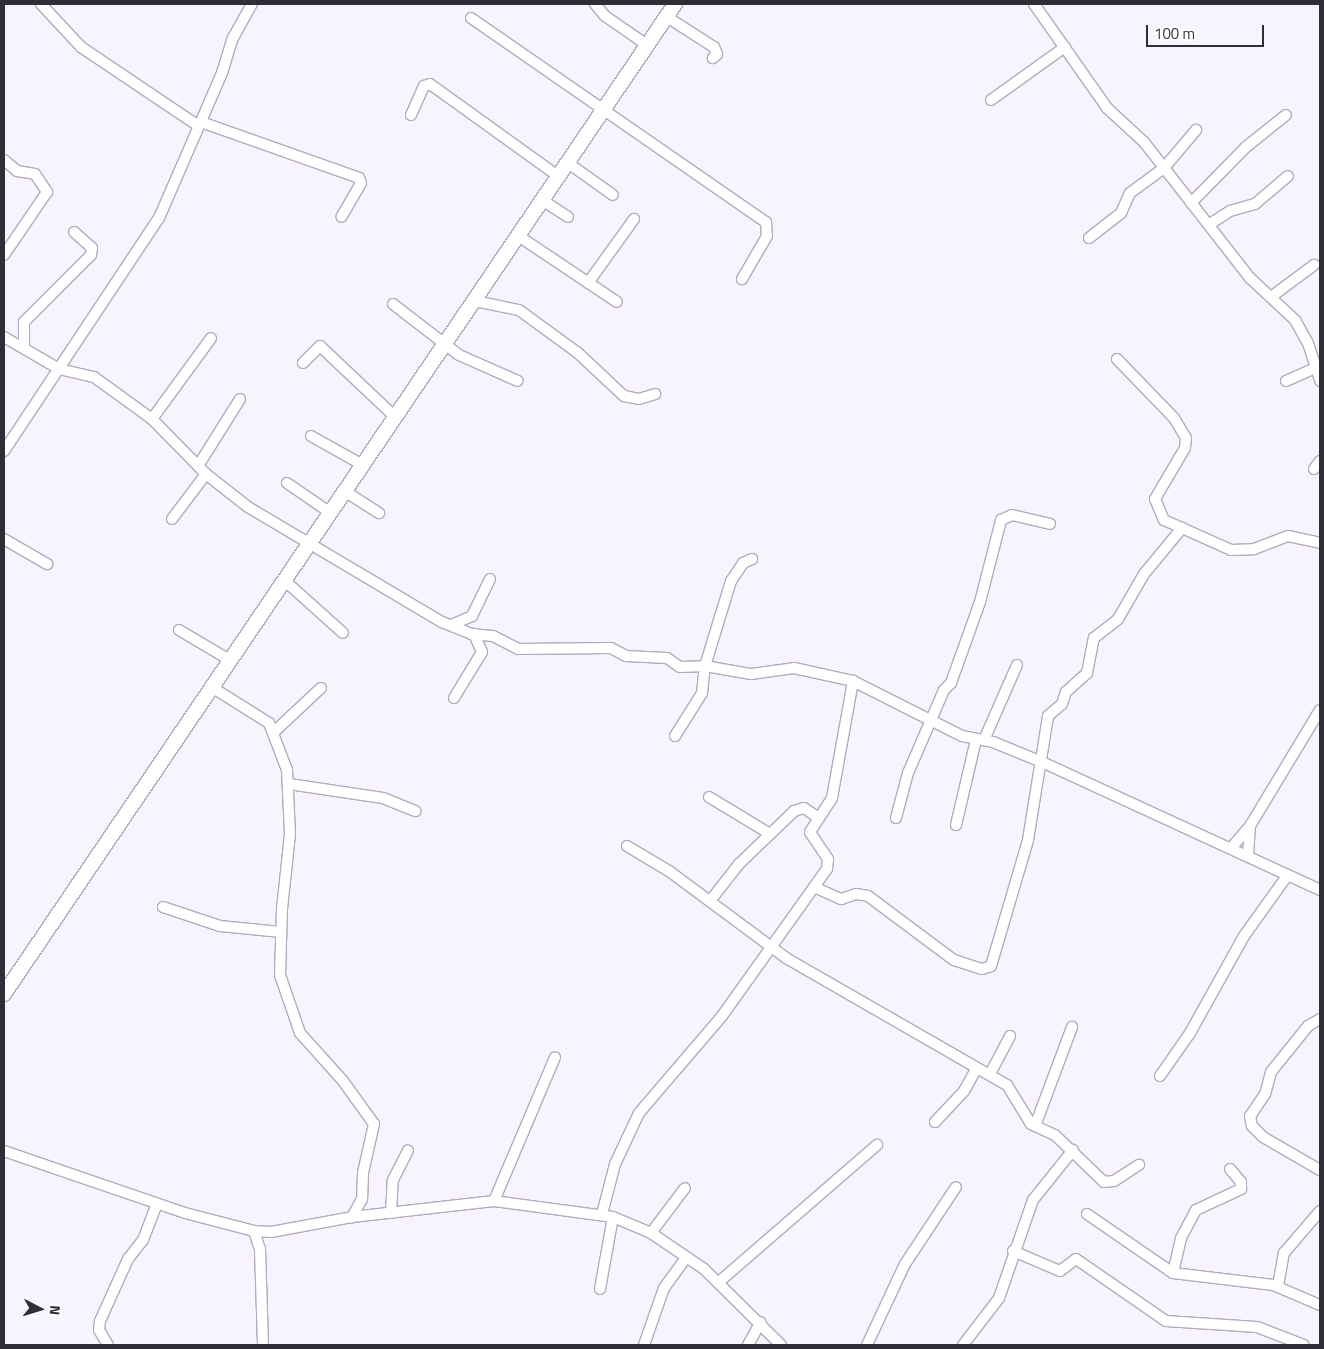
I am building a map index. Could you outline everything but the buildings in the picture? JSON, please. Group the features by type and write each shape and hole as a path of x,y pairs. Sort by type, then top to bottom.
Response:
{"street":[{"path":"41,4 81,47 199,123 359,178 361,183 342,216"},
{"path":"4,451 159,218 232,38 252,4"},
{"path":"595,4 605,16 647,45"},
{"path":"4,994 228,659 284,580 393,415 442,343 475,302 517,235 675,4"},
{"path":"1034,4 1107,108 1144,142 1210,224 1250,278 1302,329 1318,367 1320,381"},
{"path":"667,17 714,46 716,54 713,58"},
{"path":"471,18 766,222 767,236 742,279"},
{"path":"991,100 1065,47"},
{"path":"411,116 424,86 430,84 558,176"},
{"path":"1192,203 1246,148 1286,115"},
{"path":"1089,238 1121,213 1130,193 1164,168 1196,130"},
{"path":"4,160 16,171 34,174 47,192 4,255"},
{"path":"568,163 613,195"},
{"path":"1210,224 1230,211 1255,204 1288,176"},
{"path":"542,200 568,217"},
{"path":"588,283 634,219"},
{"path":"24,348 24,322 91,255 92,248 74,232"},
{"path":"517,235 617,302"},
{"path":"1271,297 1314,265"},
{"path":"475,302 519,310 578,353 624,396 639,399 655,394"},
{"path":"393,304 459,355 518,381"},
{"path":"4,337 59,368 94,377 152,419 202,470 306,544 331,554 451,626 474,634 493,636 518,649 611,648 626,656 667,658 680,667 705,666 751,674 794,668 856,685 980,740 1042,762 1320,890"},
{"path":"152,419 211,338"},
{"path":"303,363 320,346 393,415"},
{"path":"1117,359 1174,418 1186,438 1185,448 1155,499 1160,517 1232,550 1254,549 1288,536 1320,543"},
{"path":"1286,382 1318,367"},
{"path":"172,519 202,470 240,399"},
{"path":"310,436 361,464"},
{"path":"287,484 328,512"},
{"path":"343,490 379,513"},
{"path":"896,818 908,773 951,682 980,602 1001,520 1012,515 1050,524"},
{"path":"814,887 841,899 856,894 868,896 954,960 989,967 1024,857 1042,762 1048,716 1062,704 1066,692 1086,673 1094,638 1118,619 1144,574 1182,528"},
{"path":"4,539 47,564"},
{"path":"675,736 702,693 705,666 731,581 743,563 752,559"},
{"path":"451,626 472,616 490,579"},
{"path":"284,580 343,633"},
{"path":"179,630 228,659"},
{"path":"454,698 482,652 474,634"},
{"path":"956,825 980,740 1017,665"},
{"path":"602,1214 615,1164 639,1114 722,1016 772,948 829,862 810,835 832,798 856,685"},
{"path":"210,686 263,718 275,731 289,784 290,834 281,932 280,975 296,1024 374,1124 363,1173 362,1199 352,1217"},
{"path":"275,731 321,688"},
{"path":"1231,848 1250,826 1320,710"},
{"path":"289,784 384,798 416,811"},
{"path":"709,797 770,834"},
{"path":"710,900 770,834 799,808 819,818"},
{"path":"1248,856 1250,826"},
{"path":"627,846 760,935 772,948 990,1074 1014,1091 1028,1122 1047,1130 1073,1150 1104,1182 1114,1181 1139,1165"},
{"path":"1160,1076 1198,1020 1244,936 1287,876"},
{"path":"163,907 220,926 281,932"},
{"path":"1320,1019 1308,1026 1271,1072 1266,1094 1250,1116 1252,1126 1264,1137 1320,1170"},
{"path":"1035,1126 1072,1027"},
{"path":"990,1074 1010,1036"},
{"path":"494,1201 555,1057"},
{"path":"935,1122 964,1091 978,1068"},
{"path":"720,1281 877,1145"},
{"path":"391,1213 393,1180 408,1150"},
{"path":"963,1345 1000,1298 1013,1251 1033,1200 1073,1150"},
{"path":"4,1151 157,1204 254,1230 271,1232 352,1217 494,1201 602,1214 651,1233 720,1281 781,1345"},
{"path":"1173,1273 1181,1238 1196,1210 1241,1189 1242,1182 1230,1168"},
{"path":"867,1345 905,1264 956,1187"},
{"path":"651,1233 685,1188"},
{"path":"362,1199 371,1215"},
{"path":"108,1345 99,1330 100,1321 128,1259 143,1240 157,1204"},
{"path":"1278,1286 1284,1254 1320,1211"},
{"path":"1087,1214 1173,1273 1278,1286 1320,1305"},
{"path":"600,1289 613,1217"},
{"path":"254,1230 260,1249 263,1345"},
{"path":"260,1249 271,1232"},
{"path":"1013,1251 1060,1271 1076,1259 1166,1321 1257,1327 1304,1345"},
{"path":"644,1345 662,1292 686,1258"},
{"path":"748,1345 761,1322"}]}
